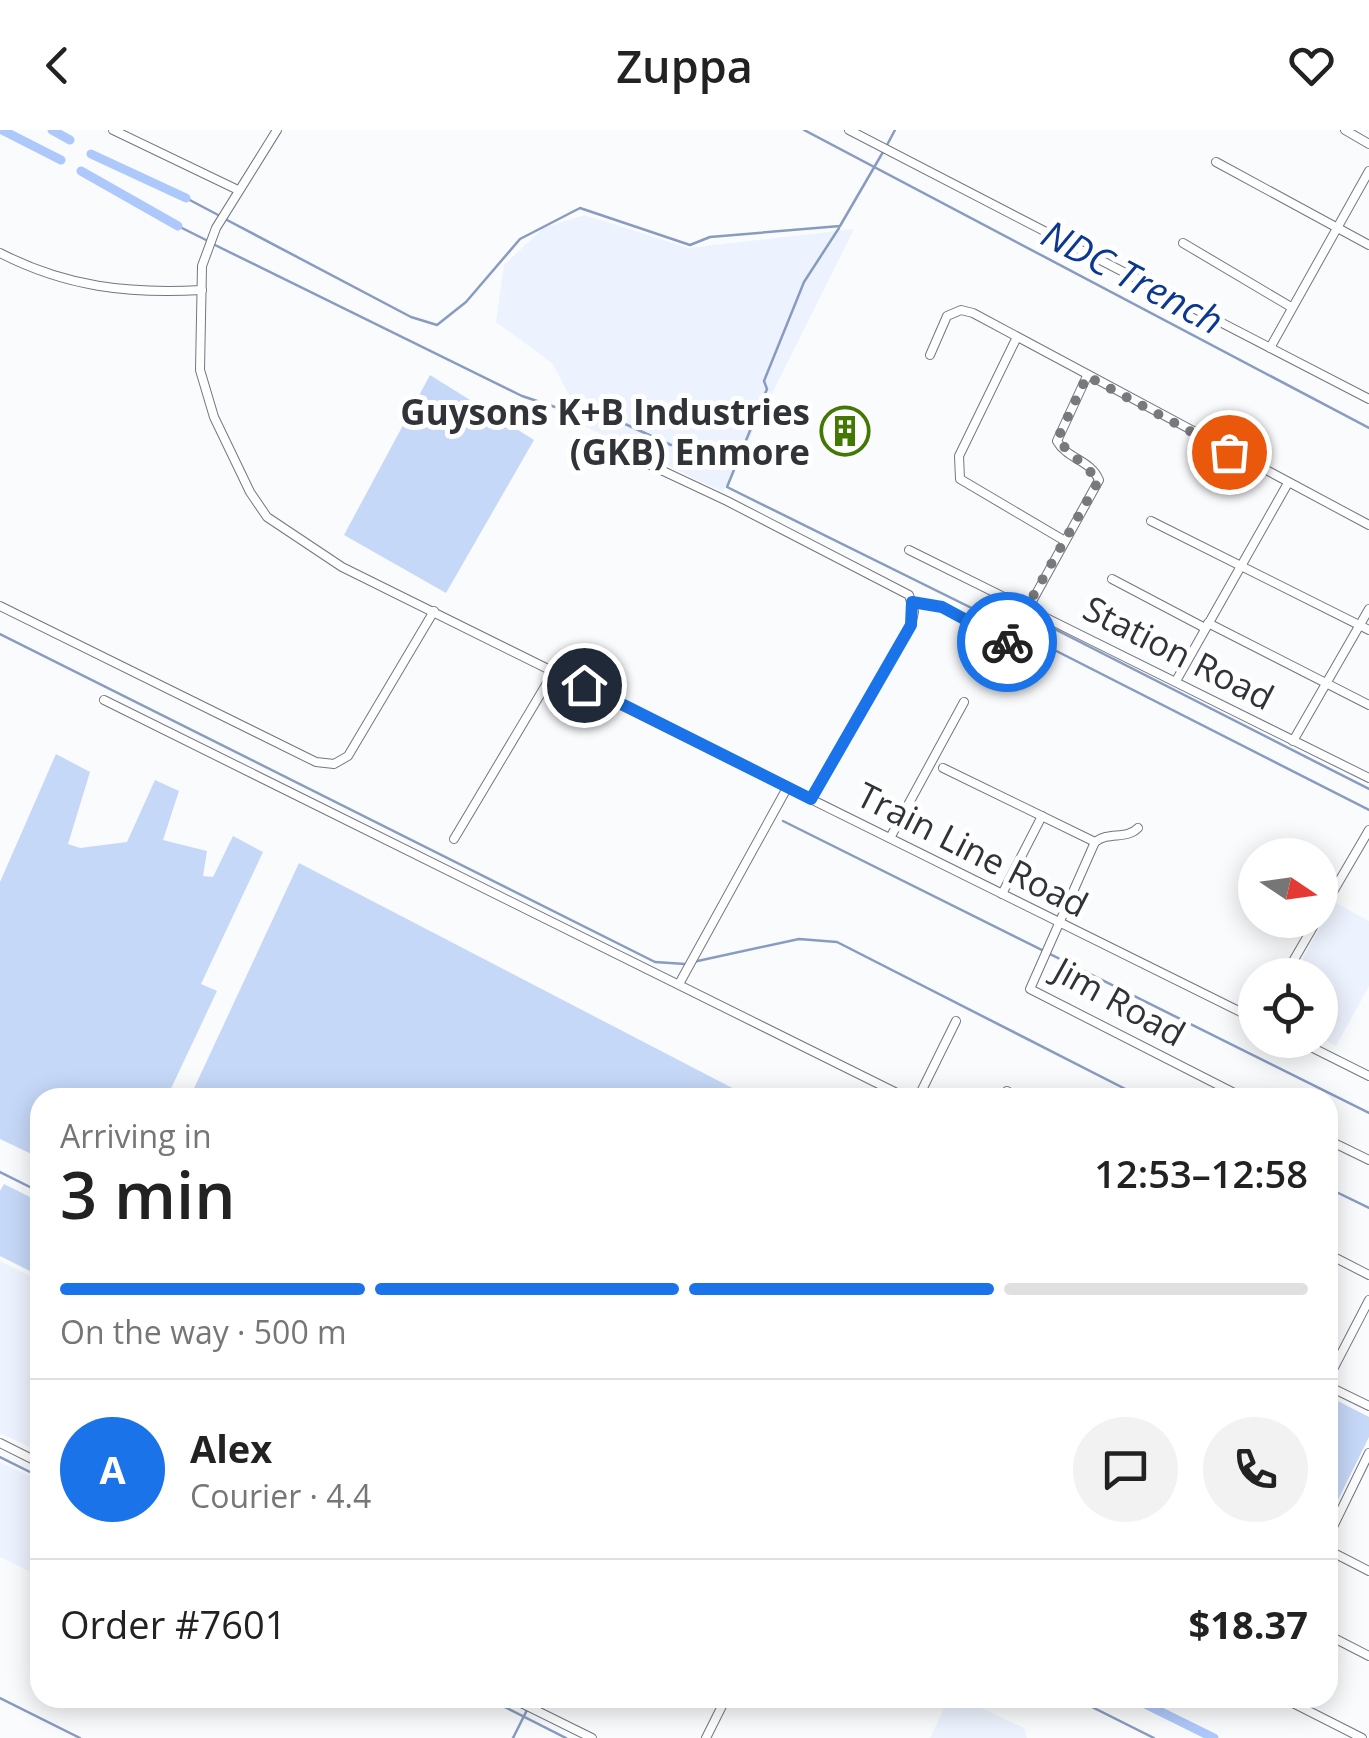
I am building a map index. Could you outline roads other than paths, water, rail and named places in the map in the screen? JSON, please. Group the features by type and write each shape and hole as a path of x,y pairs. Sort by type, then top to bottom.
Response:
{"street":[{"path":"113,130 238,190"},
{"name":"Train Line Road","path":"278,130 238,190 202,266 200,370 214,417 250,492 267,517 342,567 1238,1011"},
{"path":"849,130 1369,399"},
{"path":"1345,130 1369,144"},
{"path":"1216,162 1369,244"},
{"path":"1270,348 1369,171"},
{"path":"1182,243 1291,306"},
{"path":"0,253 62,280 114,292 202,290"},
{"path":"930,356 947,316 953,312 973,313 1369,525"},
{"path":"1016,339 959,456 958,470 970,488 1065,541"},
{"path":"597,440 902,590 912,602 942,607 1009,643 1099,480 1057,440 1087,376"},
{"path":"1176,681 1288,483"},
{"path":"1151,521 1365,628"},
{"name":"Station Road","path":"910,550 1369,778"},
{"path":"1112,579 1369,705"},
{"path":"811,799 911,625 912,602"},
{"path":"0,606 316,762 334,764 348,756 434,611"},
{"path":"1293,740 1365,628 1369,610"},
{"path":"454,839 547,683 559,672"},
{"path":"104,700 887,1088"},
{"path":"890,838 964,702"},
{"path":"943,768 1095,842 1103,836 1128,834 1138,828"},
{"path":"678,984 786,788"},
{"path":"1002,894 1042,816"},
{"path":"1338,883 1368,832"},
{"name":"Jim Road","path":"1095,842 1030,984 1033,992 1224,1088"},
{"path":"923,1088 956,1021"},
{"path":"1333,1058 1369,1076"},
{"path":"1338,1145 1369,1160"},
{"path":"1338,1259 1369,1275"},
{"path":"1338,1362 1369,1300"},
{"path":"1338,1388 1369,1406"},
{"path":"0,1443 30,1459"},
{"path":"1338,1517 1369,1453"},
{"path":"1338,1555 1369,1571"},
{"path":"1338,1640 1369,1656"},
{"path":"532,1708 579,1735 592,1738"},
{"path":"706,1738 721,1708"},
{"path":"1303,1708 1362,1738"}],"waterway":[{"path":"2,130 61,160"},
{"path":"52,130 70,140"},
{"name":"NDC Trench","path":"804,130 1369,428"},
{"path":"887,145 895,130"},
{"path":"227,220 411,317 437,325 466,302 520,239 580,208 690,245 710,237 840,226 883,152"},
{"path":"91,154 186,198"},
{"path":"81,171 178,226"},
{"path":"186,198 220,216"},
{"path":"178,226 208,241"},
{"path":"839,228 804,282 727,487 1010,627"},
{"path":"215,245 522,396 555,407 588,407 671,445"},
{"path":"1029,616 1369,789"},
{"path":"1021,633 1369,810"},
{"path":"0,634 655,962 685,964"},
{"path":"783,821 1319,1088"},
{"path":"693,962 799,939 837,942 1123,1088"},
{"path":"1338,1098 1369,1113"},
{"path":"0,1172 30,1187"},
{"path":"1338,1193 1369,1208"},
{"path":"0,1457 30,1472"},
{"path":"0,1698 80,1738"},
{"path":"507,1708 566,1738"},
{"path":"513,1738 528,1708"},
{"path":"1094,1708 1154,1738"},
{"path":"1153,1708 1214,1738"}],"place":[{"name":"Guysons K+B Industries (GKB) Enmore","path":"845,431"}]}
